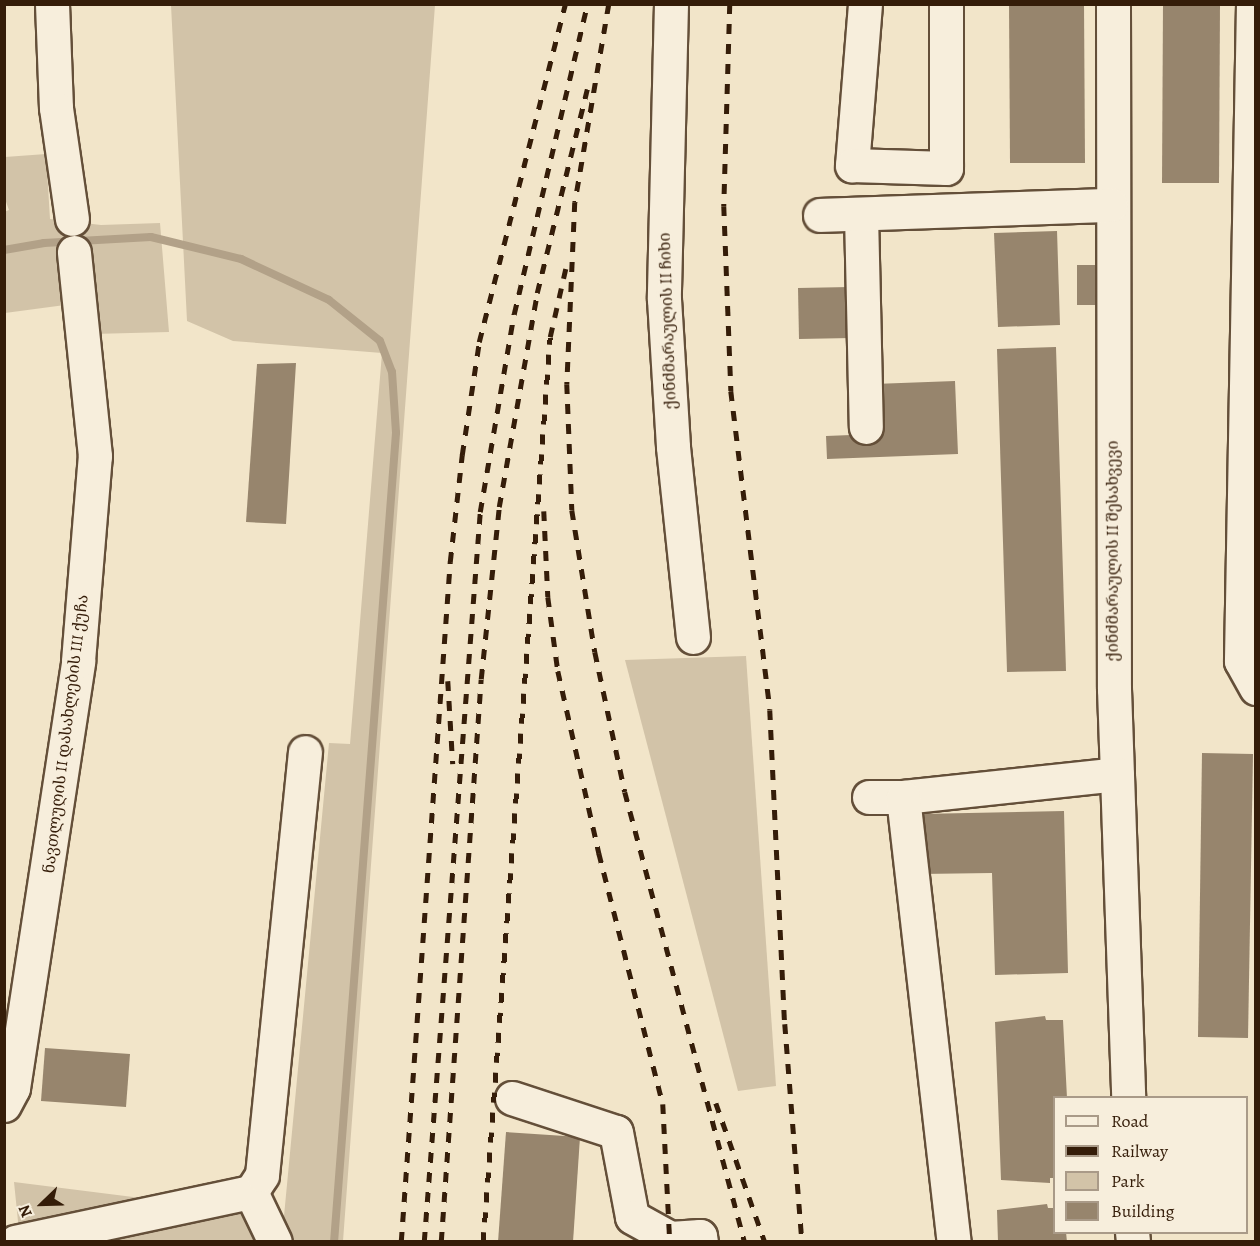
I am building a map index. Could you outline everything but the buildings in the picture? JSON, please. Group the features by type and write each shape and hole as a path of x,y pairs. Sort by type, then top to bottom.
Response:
{"street":[{"path":"52,4 56,108 72,219"},
{"name":"ქინძმარაულის II ჩიხი","path":"671,4 664,299 674,447 693,637"},
{"path":"865,4 852,165 946,168 946,4"},
{"name":"ქინძმარაულის II შესახვევი","path":"1113,4 1111,205 1117,774 1128,1096"},
{"path":"1253,4 1241,661 1256,688"},
{"path":"820,215 1111,205"},
{"path":"861,214 866,427"},
{"name":"ნავთლუღის II დასახლების III ქუჩა","path":"4,1105 13,1088 51,857 81,627 95,456 74,252"},
{"path":"15,1242 251,1192 262,1175 305,752"},
{"path":"869,797 903,797 1117,774"},
{"path":"903,797 954,1242"},
{"path":"512,1098 616,1132 632,1217 670,1238 700,1236 701,1242"},
{"path":"251,1192 275,1242"}],"green space":[{"path":"171,5 435,5 343,1241 20,1241 14,1182 284,1216 329,743 350,744 382,353 233,341 187,321"},
{"path":"46,154 50,219 101,225 160,223 169,332 93,334 65,305 5,313 4,212 9,210 5,199 5,157"},
{"path":"746,656 776,1086 738,1091 625,660"}],"waterway":[{"path":"4,250 44,243 151,237 241,259 329,300 380,341 392,372 396,433 334,1242"}],"railway":[{"path":"401,1242 450,562 462,455 479,342 565,4"},
{"path":"424,1242 480,512 514,314 587,4"},
{"path":"609,4 575,202 567,384 572,510 595,652 625,792 745,1242"},
{"path":"730,4 724,206 731,391 770,710 785,1024 802,1242"},
{"path":"441,1242 481,679 499,507 537,293 587,89"},
{"path":"483,1242 550,337 567,262"},
{"path":"544,511 548,597 558,671 599,853 663,1104 670,1242"},
{"path":"448,681 453,764"},
{"path":"716,1103 765,1242"}]}
